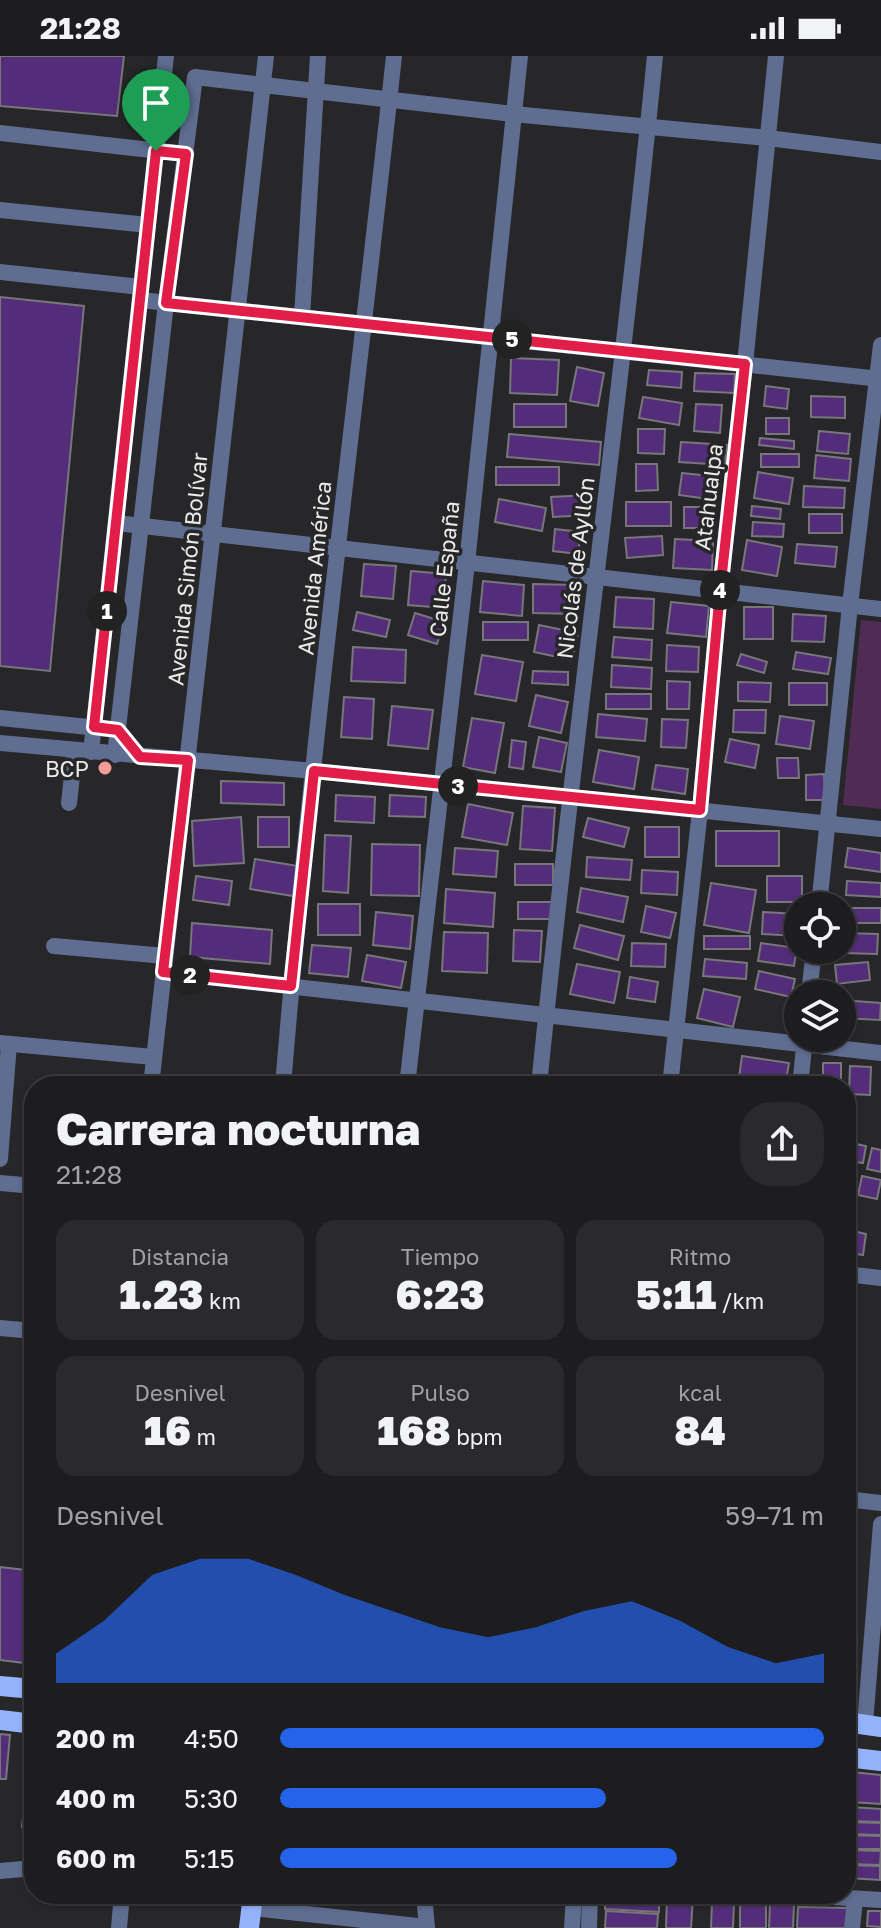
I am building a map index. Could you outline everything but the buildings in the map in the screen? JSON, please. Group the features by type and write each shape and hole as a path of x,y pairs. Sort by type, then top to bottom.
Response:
{"main road":[{"path":"0,1686 24,1688"},
{"path":"0,1720 24,1723"},
{"path":"856,1758 881,1761"}],"street":[{"path":"69,803 83,751 94,727 166,56"},
{"name":"Avenida Simón Bolívar","path":"152,1076 266,56"},
{"path":"302,317 318,56"},
{"name":"Avenida América","path":"284,1076 314,771 394,56"},
{"name":"Calle España","path":"408,1076 467,563 520,56"},
{"name":"Nicolás de Ayllón","path":"540,1076 655,56"},
{"name":"Atahualpa","path":"671,1076 776,56"},
{"path":"115,755 195,77 881,152"},
{"path":"0,133 186,154"},
{"path":"0,210 148,225"},
{"path":"0,272 141,294 166,303 879,378"},
{"path":"821,892 881,345"},
{"path":"116,523 881,609"},
{"path":"0,718 118,730 140,757"},
{"path":"0,743 314,771 881,829"},
{"path":"54,946 291,986 784,1040"},
{"path":"0,1159 4,1043 153,1057"},
{"path":"856,1049 881,1053"},
{"path":"801,1076 803,1052"},
{"path":"0,1183 24,1185"},
{"path":"856,1275 881,1278"},
{"path":"0,1328 24,1330"},
{"path":"856,1500 881,1503"},
{"path":"864,1724 881,1524"},
{"path":"0,1871 24,1869"},
{"path":"856,1900 881,1900"},
{"path":"119,1928 121,1904"},
{"path":"251,1910 427,1927 425,1904"},
{"path":"572,1928 573,1904"},
{"path":"589,1928 590,1904"},
{"path":"852,1928 855,1904"}],"shaded area":[{"path":"861,620 881,622 881,809 843,805"}],"place":[{"name":"BCP","path":"105,768"}],"route":[{"path":"156,151 186,154 166,303 745,364 700,810 314,771 291,986 163,972 188,760 140,757 118,730 94,727 156,151"}]}
